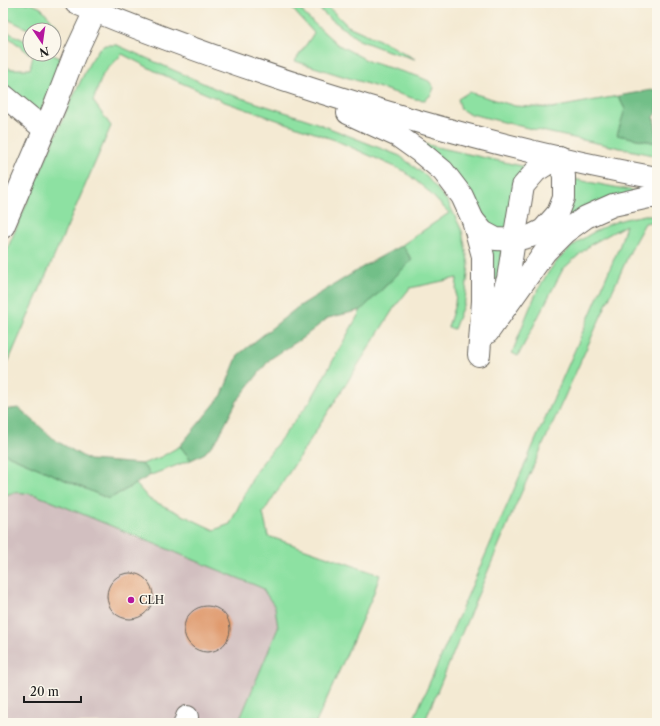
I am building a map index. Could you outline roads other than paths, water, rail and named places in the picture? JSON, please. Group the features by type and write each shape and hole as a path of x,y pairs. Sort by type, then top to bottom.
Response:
{"street":[{"path":"3,227 56,103 74,56 86,7 158,36 264,73 378,110 470,136 614,170 657,178"},
{"path":"264,73 403,139 443,171 462,196 474,220 483,232 496,239 514,240 532,236 543,230"},
{"path":"3,95 44,129"},
{"path":"508,280 543,230 558,213 564,198 564,176 558,157"},
{"path":"474,220 483,256 483,301 479,355 508,280 523,186 536,171 558,157"},
{"path":"488,332 545,252 565,232 586,217 613,204 649,197 657,197"}],"place":[{"name":"CLH","path":"131,600"}]}
